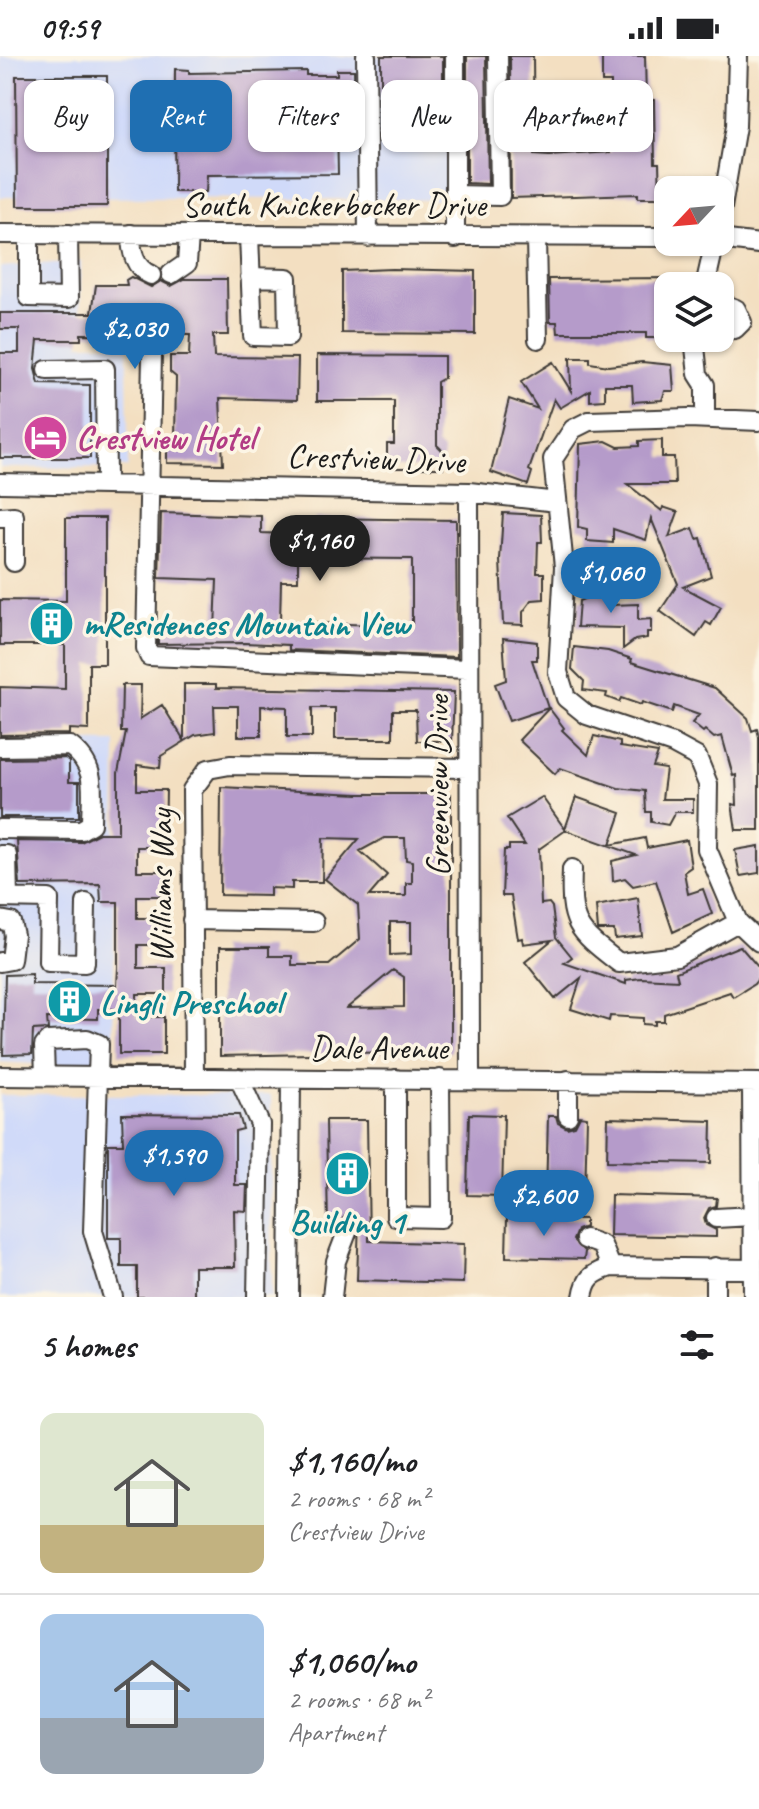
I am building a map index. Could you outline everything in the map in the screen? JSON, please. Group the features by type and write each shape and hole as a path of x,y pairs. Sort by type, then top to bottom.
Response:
{"street":[{"path":"366,56 368,237"},
{"path":"455,56 455,238"},
{"path":"455,195 500,196 498,56"},
{"path":"727,176 736,126 738,56"},
{"name":"South Knickerbocker Drive","path":"0,234 654,237"},
{"path":"29,234 29,297 69,298 68,234"},
{"path":"131,234 131,253 144,272 151,275"},
{"path":"249,235 250,277"},
{"path":"171,274 187,263 189,236"},
{"path":"536,237 538,339"},
{"path":"734,242 759,244"},
{"path":"734,308 742,322 734,329"},
{"path":"695,352 705,385 705,418"},
{"path":"152,355 146,648 153,659 468,669"},
{"path":"47,370 105,369 106,483"},
{"path":"759,421 705,418 589,421 573,429 553,459 564,567 558,672 566,698 587,715 673,744 697,757 708,784 707,849 738,922 759,942"},
{"name":"Crestview Drive","path":"0,483 149,483 469,492 557,502"},
{"name":"Greenview Drive","path":"469,492 470,1079"},
{"path":"0,517 14,516 14,562"},
{"path":"564,567 616,561 639,567"},
{"path":"0,747 70,746 76,751 91,768 91,824 81,830 0,829"},
{"name":"Williams Way","path":"194,1076 192,790 208,769 230,765 468,768"},
{"path":"0,855 7,855 4,898 49,899 48,962 85,963 86,903"},
{"path":"572,869 570,910 586,937 619,963 677,956 738,922"},
{"path":"0,920 11,922 14,935 11,960 0,962"},
{"path":"192,920 314,922"},
{"path":"45,1077 44,1046 48,1041 87,1039 96,1041 101,1049 99,1116 93,1152 93,1231 113,1297"},
{"name":"Dale Avenue","path":"0,1076 755,1083"},
{"path":"239,1078 260,1124 257,1297"},
{"path":"289,1297 291,1079"},
{"path":"396,1079 396,1217 441,1218 440,1079"},
{"path":"568,1080 568,1116"},
{"path":"753,1297 755,1083"},
{"path":"716,1218 752,1216"},
{"path":"332,1297 336,1261 349,1227"},
{"path":"585,1239 602,1245 611,1267"},
{"path":"336,1261 357,1261"},
{"path":"583,1297 585,1283 593,1273 611,1267 753,1269"},
{"path":"715,1267 715,1297"}],"shaded area":[{"path":"0,56 460,56 460,80 381,80 381,152 461,152 461,200 0,197"},
{"path":"81,261 80,344 127,344 128,467 0,468 0,267"},
{"path":"0,741 116,742 113,1068 0,1062"},
{"path":"0,1095 271,1095 272,1297 0,1297"}],"building":[{"path":"381,56 443,56 443,80 381,80"},
{"path":"467,56 486,56 488,184 467,183 467,152 478,152 478,80 467,80"},
{"path":"510,56 533,56 533,80 510,80"},
{"path":"602,56 645,56 646,80 602,80"},
{"path":"175,69 189,70 189,73 306,71 306,75 337,75 337,70 354,70 354,80 248,80 248,152 338,152 338,174 207,175 206,192 174,192 174,152 232,152 232,80 175,80"},
{"path":"16,76 107,76 107,80 24,80 24,152 107,152 107,206 17,206"},
{"path":"654,100 655,163 659,163 659,176 654,176 654,198 638,198 638,194 511,198 511,152 534,152 534,155 549,156 653,152"},
{"path":"342,271 475,271 475,334 342,333"},
{"path":"131,277 151,287 161,281 171,286 184,279 227,279 228,335 213,335 214,357 298,358 297,400 220,398 223,464 167,463 167,446 175,440 176,377 170,372 170,356 189,356 190,335 81,334 81,340 38,340 35,369 39,384 90,385 90,458 0,458 0,353 19,353 19,329 0,329 0,313 92,313 96,285 127,285 126,280"},
{"path":"654,278 654,338 646,338 646,333 558,333 557,322 550,322 549,279"},
{"path":"317,355 444,356 444,378 437,382 437,445 443,451 443,468 387,468 387,444 394,444 394,401 317,401"},
{"path":"570,358 590,358 590,363 608,366 642,362 672,365 674,391 665,391 662,400 633,402 632,385 605,385 605,400 590,401 590,390 560,408 554,399 529,470 532,472 528,485 491,472 509,399 538,409 521,382 553,362 571,391"},
{"path":"662,440 662,457 674,457 675,484 627,484 662,511 663,507 678,512 669,537 693,528 697,539 701,538 711,576 683,587 721,607 711,625 706,622 696,637 660,611 678,584 651,518 646,540 613,529 613,543 587,541 587,529 578,527 580,444 606,441 618,447 639,446 639,441"},
{"path":"161,513 261,516 261,533 310,535 310,531 315,531 315,518 456,520 457,657 289,650 289,645 245,643 158,644 158,628 215,630 217,580 159,578","holes":["298,558 412,559 412,626 280,622 281,581 298,581"]},
{"path":"503,513 541,515 542,542 538,542 537,573 544,573 544,599 532,600 523,612 523,625 503,624 500,560"},
{"name":"mResidences Mountain View","path":"66,518 105,518 105,664 89,664 89,730 69,729 69,734 0,735 0,687 65,689 65,645 0,645 0,600 66,601"},
{"path":"612,585 612,605 638,604 638,620 651,619 651,632 647,632 647,638 635,640 623,649 623,628 577,627 579,601 586,598 586,586"},
{"path":"503,638 537,642 537,660 532,660 548,708 509,721 495,684 506,680"},
{"path":"574,647 608,651 632,659 631,662 715,688 748,718 752,731 757,729 759,737 759,830 736,830 732,804 737,805 736,775 733,776 722,736 714,738 705,730 703,732 692,723 699,715 674,706 672,712 621,698 619,702 606,697 607,693 583,690 584,681 572,669"},
{"path":"184,684 216,684 216,688 454,692 452,741 417,741 416,710 393,710 393,739 335,739 335,708 312,708 312,737 287,737 287,707 261,706 261,736 238,736 238,706 214,706 215,732 195,735 161,756 160,768 137,765 137,790 166,790 165,847 137,847 137,871 165,871 165,896 137,896 137,918 165,918 165,945 138,945 138,968 166,968 166,994 137,994 137,1017 164,1017 164,1054 119,1054 119,1009 98,1009 98,1019 47,1018 48,1029 33,1030 32,1054 3,1055 5,975 32,974 32,984 117,985 118,902 101,902 100,884 20,885 17,841 81,842 99,833 118,833 118,773 126,732 121,732 122,685 141,685 140,719 162,705 184,740"},
{"path":"549,708 564,728 562,730 588,755 594,736 620,742 620,747 658,753 653,767 666,769 662,799 693,799 693,812 675,812 668,825 651,822 651,812 646,812 645,791 618,788 560,768 555,774 519,740"},
{"path":"65,758 69,761 69,782 79,782 79,817 0,817 0,759"},
{"path":"221,787 358,794 451,794 451,1052 445,1052 445,1056 396,1052 220,1056 220,947 269,947 269,956 292,956 292,965 329,965 360,939 358,905 325,879 359,839 323,838 322,882 292,882 292,889 270,888 270,896 220,895","holes":["384,838 405,838 406,860 412,861 412,883 406,883 406,896 369,896 387,875 360,851","390,922 411,922 411,954 390,955","393,970 404,977 404,1007 347,1008"]},
{"path":"542,797 565,829 576,797 621,813 610,845 645,838 647,848 687,840 691,867 684,872 688,894 703,889 712,914 673,932 656,881 633,886 625,878 613,881 612,861 636,855 566,830 539,849 541,904 549,903 552,907 556,937 572,957 564,963 626,984 626,980 641,978 678,980 676,972 740,946 759,968 759,978 754,984 733,997 730,992 664,1014 664,1021 655,1021 655,1025 643,1024 643,1018 610,1016 609,1021 571,1009 581,978 555,999 525,962 552,940 523,944 522,938 518,939 511,896 502,896 504,850 509,850 509,845 525,845 507,818"},
{"path":"759,846 759,873 740,876 735,850"},
{"path":"638,898 642,936 615,939 614,930 598,930 596,906"},
{"path":"122,1114 239,1115 243,1129 235,1131 235,1185 247,1185 246,1211 234,1210 235,1267 194,1267 194,1297 137,1297 137,1267 121,1267 121,1238 108,1238 108,1144 123,1144"},
{"path":"469,1114 504,1115 502,1196 467,1195"},
{"path":"548,1116 556,1116 558,1123 567,1128 575,1126 580,1116 587,1117 585,1197 546,1196"},
{"path":"608,1118 712,1121 711,1163 607,1161"},
{"path":"326,1120 367,1120 369,1241 464,1244 463,1283 357,1280 359,1220 346,1215 336,1227 328,1227"},
{"path":"611,1195 717,1198 716,1206 709,1208 704,1218 706,1225 716,1230 716,1237 610,1235"},
{"path":"507,1217 585,1219 585,1227 577,1230 573,1240 585,1252 584,1259 506,1257"}],"place":[{"name":"Crestview Hotel","path":"45,437"},
{"name":"mResidences Mountain View","path":"52,623"},
{"name":"Lingli Preschool","path":"69,1002"},
{"name":"Building 1","path":"347,1173"}]}
